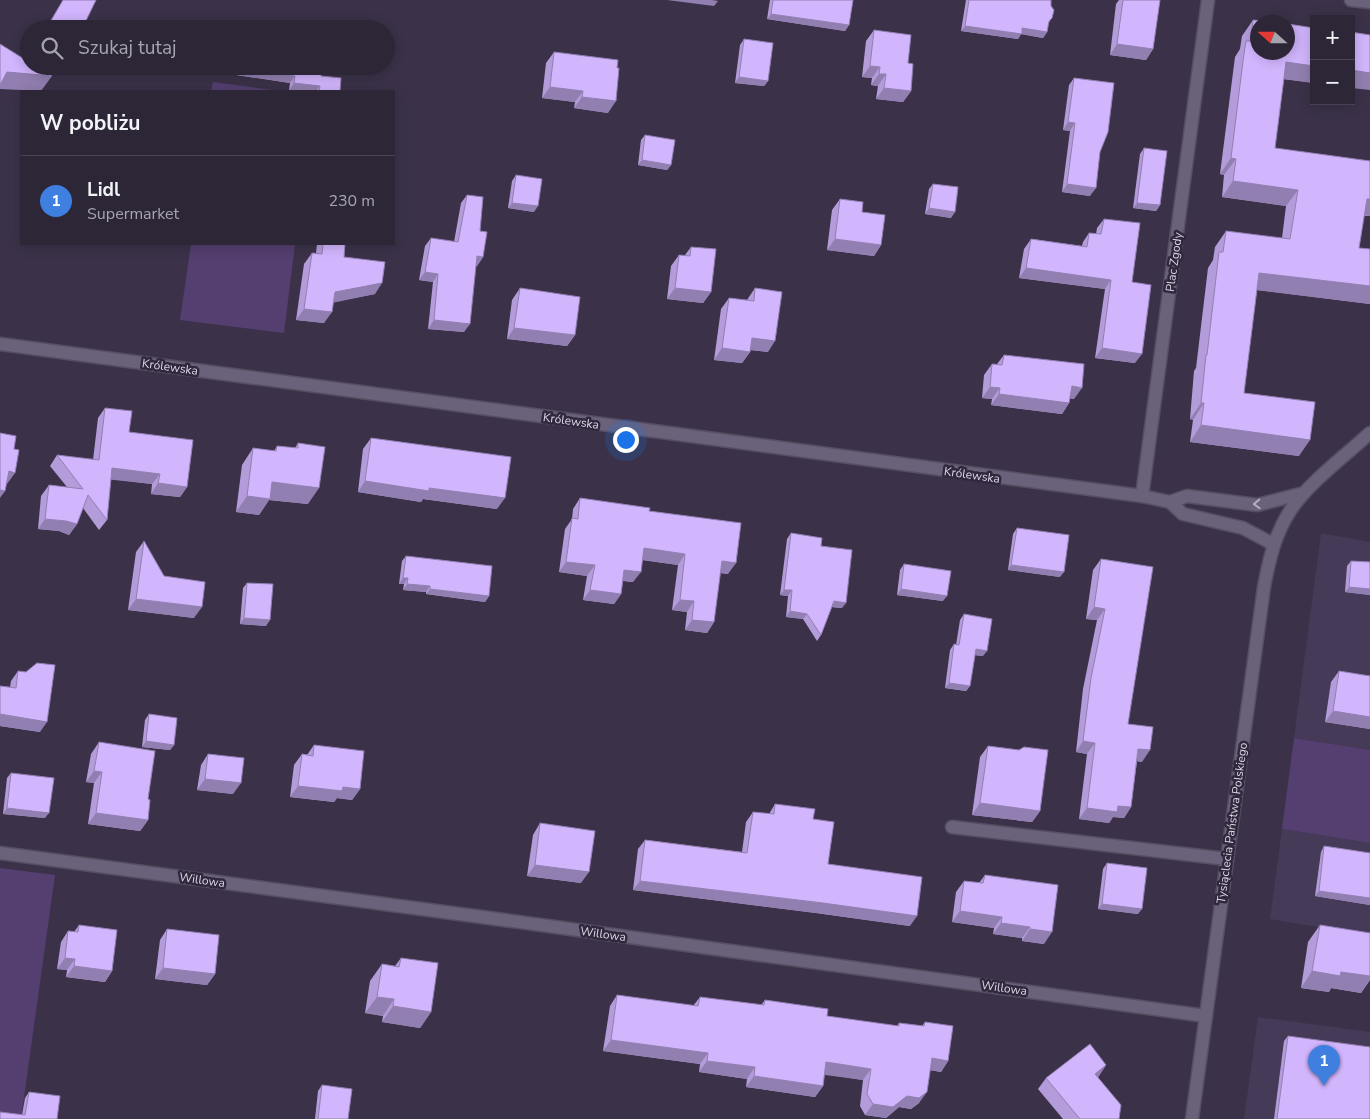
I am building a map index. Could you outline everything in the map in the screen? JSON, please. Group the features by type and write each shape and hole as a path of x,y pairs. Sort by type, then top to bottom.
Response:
{"street":[{"name":"Plac Zgody","path":"1142,496 1208,0"},
{"path":"1351,0 1370,2"},
{"name":"Królewska","path":"0,344 1142,496"},
{"path":"1170,502 1187,496 1257,505 1304,493 1370,433"},
{"name":"Tysiąclecia Państwa Polskiego","path":"1192,1119 1264,587 1273,544 1289,511 1304,493"},
{"path":"1142,496 1170,502 1183,514 1243,528 1273,544"},
{"path":"952,828 1227,859"},
{"name":"Willowa","path":"0,853 1206,1016"}],"shaded area":[{"path":"213,82 273,90 211,90"},
{"path":"191,245 295,245 284,333 180,320"},
{"path":"1321,533 1370,542 1370,750 1294,738"},
{"path":"1294,738 1370,750 1370,843 1282,829"},
{"path":"1282,829 1370,843 1370,936 1270,919"},
{"path":"0,868 55,875 21,1119 0,1118"},
{"path":"1258,1017 1370,1032 1370,1119 1244,1119"}],"building":[{"path":"63,0 96,0 86,20 51,20"},
{"path":"773,0 853,0 849,25 771,14"},
{"path":"969,0 1051,0 1051,6 1054,10 1047,32 1022,28 1022,34 965,26"},
{"path":"1123,0 1160,0 1153,49 1117,44"},
{"path":"1295,25 1310,27 1310,65 1286,62 1275,148 1370,161 1370,199 1367,199 1359,248 1370,249 1370,286 1259,273 1244,393 1315,402 1310,440 1201,425 1204,403 1201,403 1219,252 1223,252 1226,231 1290,239 1298,190 1233,181 1236,159 1231,158 1246,41 1250,41 1250,60 1295,60"},
{"path":"874,30 911,35 908,63 913,64 911,91 884,88 886,74 879,74 880,67 870,66"},
{"path":"1355,33 1370,35 1370,73 1355,71"},
{"path":"744,39 773,43 768,81 739,77"},
{"path":"0,44 20,56 20,73 7,72 0,85"},
{"path":"554,52 618,60 616,101 582,97 583,91 550,87"},
{"path":"288,75 321,75 341,78 340,90 319,90 320,86 294,83 295,76"},
{"path":"1074,78 1114,83 1108,132 1100,152 1096,188 1067,184 1075,123 1068,122"},
{"path":"645,135 675,140 671,165 642,160"},
{"path":"1144,148 1167,151 1160,205 1137,203"},
{"path":"516,175 542,179 538,206 512,203"},
{"path":"933,184 958,187 955,212 929,208"},
{"path":"467,195 483,197 480,231 487,232 483,257 477,256 470,324 434,320 438,274 425,272 431,238 458,242"},
{"path":"840,199 863,202 862,212 885,215 881,245 835,239"},
{"path":"1104,219 1140,223 1132,282 1151,285 1142,354 1102,348 1111,280 1026,268 1031,239 1087,247 1089,233 1101,234"},
{"path":"323,245 345,245 344,257 385,262 382,283 335,292 332,312 304,309 312,253 322,254"},
{"path":"691,247 716,249 711,292 675,288 679,255 690,256"},
{"path":"520,288 580,297 575,335 514,328"},
{"path":"755,288 782,292 775,341 752,338 750,352 722,348 729,298 754,301"},
{"path":"1004,355 1084,364 1082,388 1072,386 1069,403 999,394 1000,388 990,387 992,364 1002,365"},
{"path":"105,408 132,411 129,432 193,440 187,487 158,483 160,474 112,468 107,520 88,495 77,524 45,519 49,485 83,489 57,455 99,460"},
{"path":"0,433 16,436 14,449 19,450 15,473 9,471 5,491 0,490"},
{"path":"371,438 511,457 505,498 429,488 429,491 365,481"},
{"path":"298,443 325,447 319,488 272,482 270,499 247,496 253,448 276,451 277,446 298,448"},
{"path":"580,498 650,508 649,511 741,523 736,563 722,561 714,622 692,620 694,601 680,600 685,554 644,548 641,572 624,570 621,594 590,590 595,565 566,562 572,518 578,519"},
{"path":"1017,528 1069,535 1064,572 1011,565"},
{"path":"791,533 822,538 821,546 852,550 846,603 834,601 821,635 807,614 790,611 792,590 784,590"},
{"path":"144,541 164,576 205,582 202,607 136,599"},
{"path":"406,556 492,566 489,596 430,589 430,586 407,584 408,578 403,578"},
{"path":"1101,559 1153,567 1128,724 1153,727 1150,750 1138,749 1131,807 1118,806 1117,812 1087,808 1095,743 1083,741 1091,678 1105,609 1094,607"},
{"path":"1351,561 1370,562 1370,589 1349,587"},
{"path":"904,564 951,571 947,596 901,589"},
{"path":"247,583 273,584 270,620 244,618"},
{"path":"964,614 992,619 987,651 976,649 970,686 949,683 954,644 959,645"},
{"path":"37,663 55,665 47,722 0,714 0,686 16,688 18,671 26,672"},
{"path":"1339,671 1370,676 1370,717 1333,711"},
{"path":"149,714 177,718 174,745 146,741"},
{"path":"99,742 155,751 148,799 150,800 148,820 96,813 102,772 94,771"},
{"path":"314,745 364,751 360,789 343,787 342,791 298,786 302,754 313,756"},
{"path":"988,746 1019,750 1024,747 1048,750 1040,811 980,803"},
{"path":"208,754 244,758 241,783 205,779"},
{"path":"11,773 54,778 49,813 7,808"},
{"path":"775,804 815,809 813,819 834,822 828,864 922,877 917,916 640,881 645,840 747,853 753,812 774,814"},
{"path":"540,823 595,831 589,872 535,865"},
{"path":"1324,846 1370,853 1370,898 1319,891"},
{"path":"1107,863 1147,868 1142,909 1102,904"},
{"path":"985,875 1058,885 1052,932 1001,923 1002,917 960,911 964,881 983,883"},
{"path":"79,925 117,930 112,971 74,966 75,959 65,958 68,931 78,932"},
{"path":"1320,925 1370,933 1370,976 1341,972 1340,976 1312,971"},
{"path":"167,929 219,935 215,974 163,968"},
{"path":"401,958 438,963 431,1012 393,1006 394,999 377,997 382,964 399,967"},
{"path":"617,995 698,1006 700,997 764,1005 765,1000 828,1009 827,1016 899,1026 899,1023 924,1026 925,1022 953,1026 948,1061 932,1058 927,1092 919,1098 907,1096 893,1107 873,1104 867,1094 871,1069 826,1062 823,1086 754,1076 755,1067 707,1061 708,1053 611,1040"},
{"path":"1288,1036 1370,1047 1370,1119 1277,1119"},
{"path":"1090,1044 1106,1065 1095,1074 1121,1105 1119,1119 1080,1119 1046,1078"},
{"path":"322,1085 352,1089 348,1119 318,1119"},
{"path":"29,1092 60,1096 57,1119 0,1119 0,1112 25,1115"}],"place":[{"name":"Lidl","path":"1324,1086"}]}
